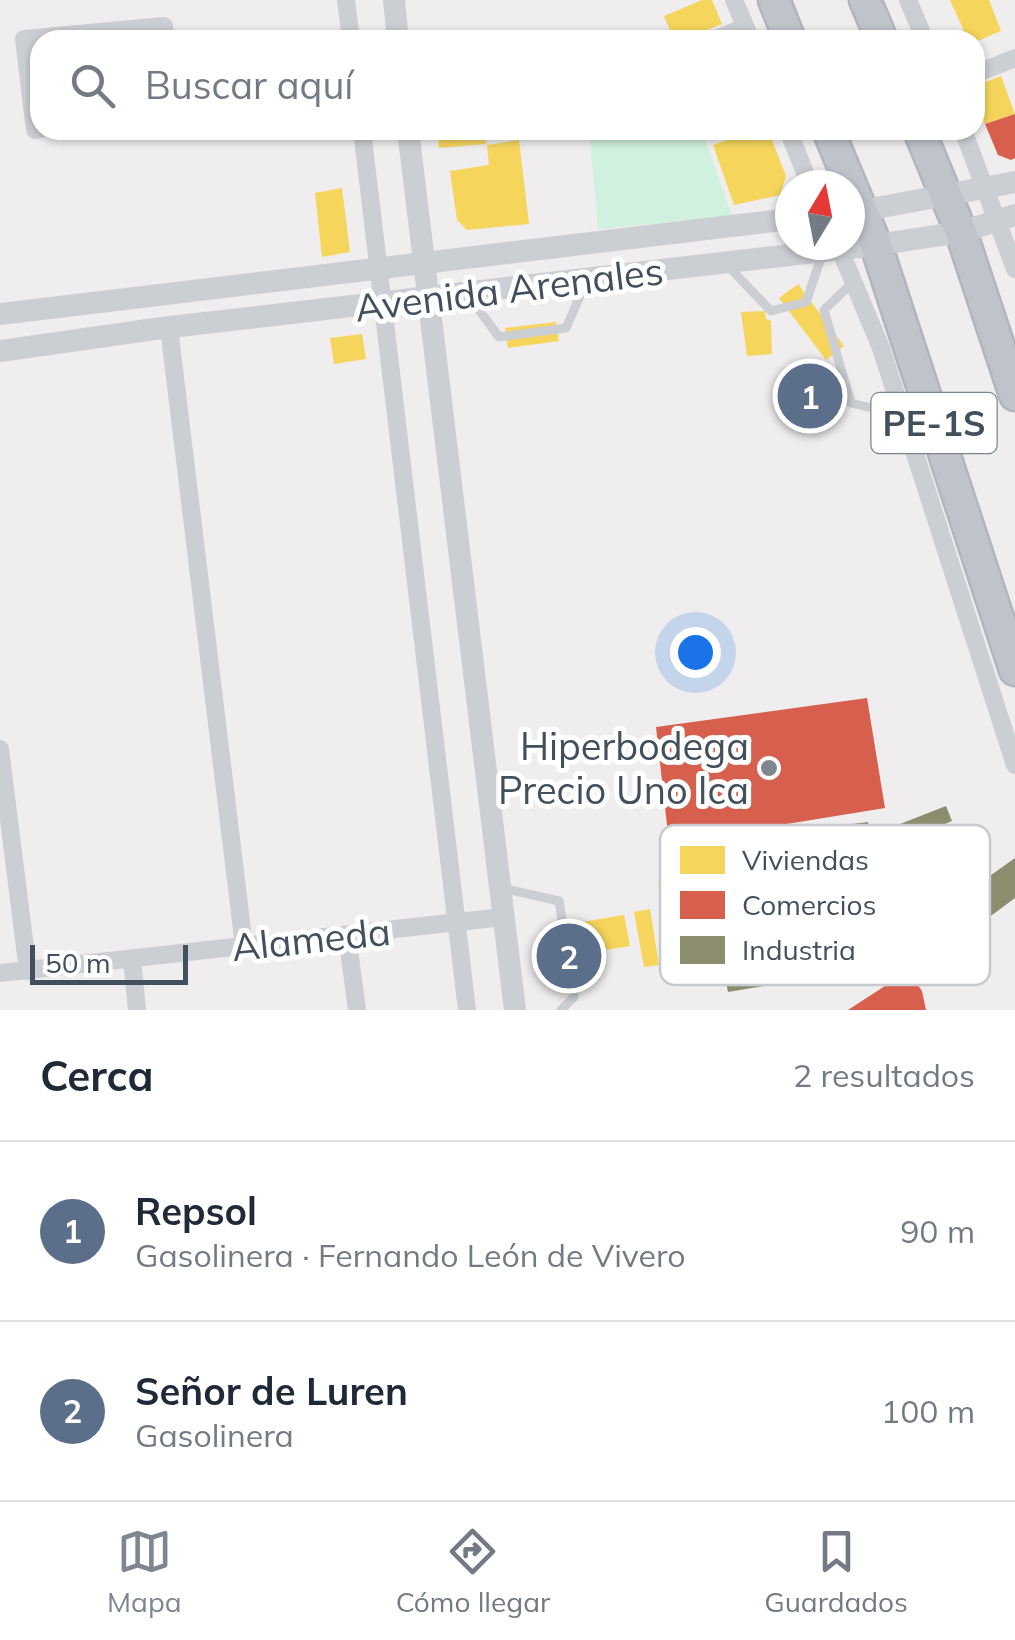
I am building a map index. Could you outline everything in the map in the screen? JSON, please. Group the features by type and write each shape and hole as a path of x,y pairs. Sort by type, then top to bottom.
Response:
{"highway":[{"path":"774,0 786,30"},
{"path":"865,0 878,30"},
{"name":"PE-1S","path":"831,140 842,170"},
{"name":"PE-1S","path":"923,140 961,232 1015,395"},
{"name":"PE-1S","path":"865,227 876,246 1015,670"}],"street":[{"path":"346,0 350,30"},
{"path":"394,0 397,30"},
{"path":"734,0 747,30"},
{"path":"908,0 921,30"},
{"path":"30,38 24,38 30,77"},
{"path":"985,70 1015,58"},
{"path":"363,140 467,1010"},
{"path":"409,140 515,1010"},
{"path":"792,140 804,170"},
{"path":"967,140 986,189 1007,218 1015,270"},
{"path":"865,211 1015,182"},
{"name":"Avenida Arenales","path":"865,247 961,232 1007,218"},
{"name":"Avenida Arenales","path":"0,314 775,221"},
{"name":"Avenida Arenales","path":"0,351 775,257"},
{"path":"841,260 854,282 904,416 1015,765"},
{"path":"170,328 244,946"},
{"path":"0,749 28,970"},
{"name":"Alameda","path":"0,973 503,917"},
{"path":"346,935 357,1010"},
{"path":"132,959 136,1010"}],"lane":[{"path":"806,302 828,260"},
{"path":"725,263 772,312 806,302 824,310 851,403 904,416"},
{"path":"467,293 499,337 566,328 587,279"},
{"path":"824,310 854,282"},
{"path":"500,887 559,901 574,997 560,1010"}],"green space":[{"path":"590,140 705,140 732,216 598,229"}],"building: Viviendas":[{"path":"702,0 712,0 722,24 707,30 670,30 664,16"},
{"path":"950,0 989,0 1001,31 985,38 985,30 964,30"},
{"path":"1001,76 1015,114 985,124 985,82"},
{"path":"439,140 486,140 486,144 439,148"},
{"path":"519,140 529,224 467,230 457,220 450,171 489,165 487,145"},
{"path":"727,140 772,140 784,170 775,170 775,196 734,205 713,145"},
{"path":"342,188 350,252 322,257 315,193"},
{"path":"798,284 844,346 826,360 779,298"},
{"path":"765,311 766,319 771,321 772,354 747,356 741,312"},
{"path":"556,322 559,341 508,348 505,328"},
{"path":"362,334 366,359 334,364 330,338"},
{"path":"650,909 659,965 644,967 634,912"},
{"path":"624,915 630,946 569,956 564,925"}],"building: Comercios":[{"path":"1015,114 1015,158 1011,160 998,155 985,124"},
{"name":"Hiperbodega Precio Uno Ica","path":"867,698 885,808 780,825 667,825 656,727"},
{"path":"886,985 918,985 926,1010 848,1010"}],"building: Industria":[{"path":"946,806 952,821 943,825 895,825"},
{"path":"1015,858 1015,898 990,917 990,876"},
{"path":"727,985 771,985 728,992"}],"place":[{"name":"Repsol","path":"810,396"},
{"name":"Hiperbodega Precio Uno Ica","path":"769,768"},
{"name":"Señor de Luren","path":"569,956"}]}
